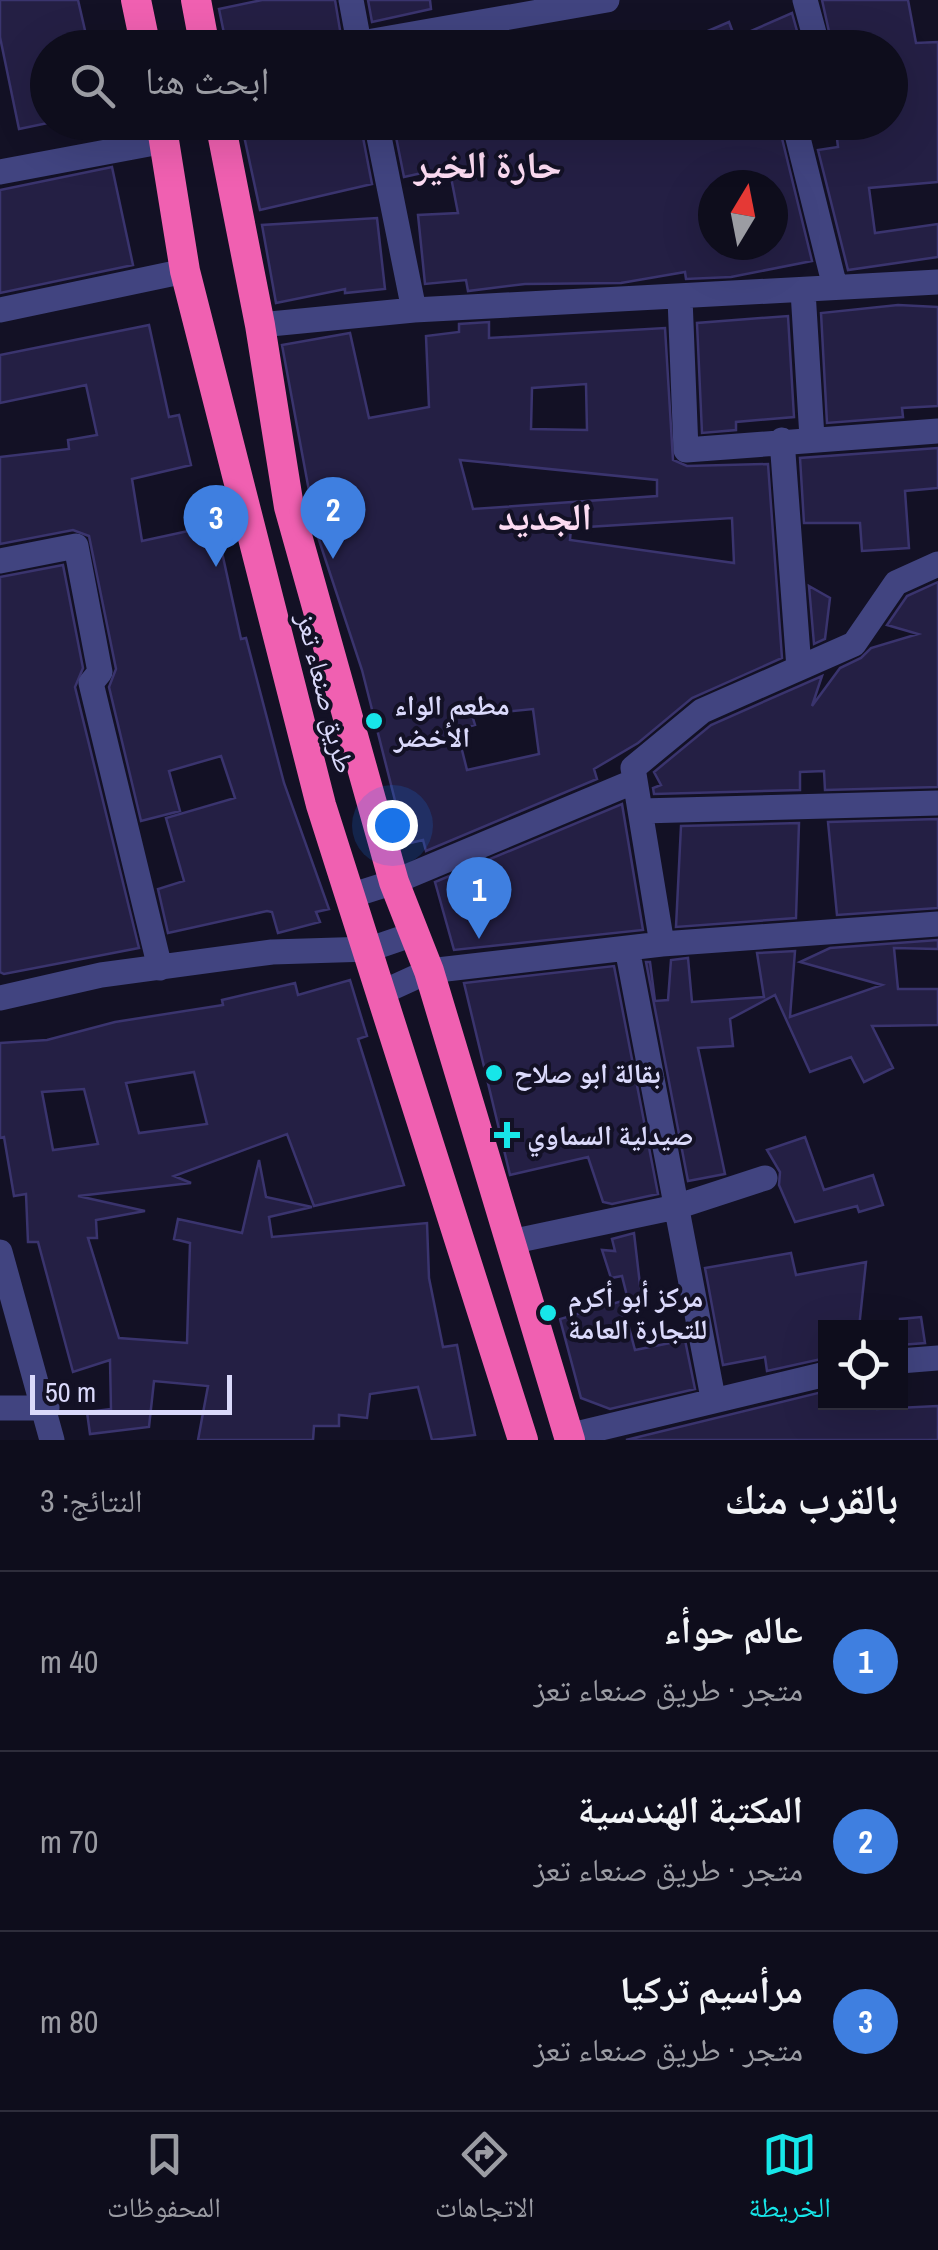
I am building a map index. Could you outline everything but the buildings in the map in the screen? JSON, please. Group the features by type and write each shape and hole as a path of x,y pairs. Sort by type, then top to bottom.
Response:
{"highway":[{"path":"136,0 142,30"},
{"path":"196,0 202,30"},
{"name":"طريق صنعاء تعز","path":"164,140 186,271 321,805 523,1440"},
{"name":"طريق صنعاء تعز","path":"224,140 260,325 289,507 394,882 429,971 569,1438"}],"street":[{"path":"351,0 357,30"},
{"path":"442,30 607,0"},
{"path":"806,0 813,30"},
{"path":"0,172 130,140"},
{"path":"380,140 414,310"},
{"path":"798,140 835,288"},
{"path":"0,310 186,271"},
{"path":"260,325 414,310 938,282"},
{"path":"803,291 812,438"},
{"path":"680,298 686,450 938,431"},
{"path":"782,440 799,668"},
{"path":"0,561 76,546 100,672 91,684 160,968"},
{"path":"662,944 633,768 702,711 854,644 896,583 938,564"},
{"path":"350,896 394,882 635,781"},
{"path":"641,811 938,803"},
{"path":"383,992 429,971 662,944 938,924"},
{"path":"0,998 101,975 272,952 370,950 414,934"},
{"path":"627,948 712,1398"},
{"path":"510,1242 676,1207 765,1178"},
{"path":"0,1252 47,1408 52,1440"},
{"path":"908,1360 938,1358"},
{"path":"569,1438 712,1398 818,1376"},
{"path":"0,1408 47,1408"}],"place":[{"name":"المكتبة الهندسية","path":"333,559"},
{"name":"مرأسيم تركيا","path":"216,567"},
{"name":"مطعم الواء الأخضر","path":"374,721"},
{"name":"عالم حوأء","path":"479,939"},
{"name":"بقالة ابو صلاح","path":"494,1073"},
{"name":"صيدلية السماوي","path":"507,1135"},
{"name":"مركز أبو أكرم للتجارة العامة","path":"548,1313"}],"district":[{"name":"حارة الخير","path":"488,165"},
{"name":"الجديد","path":"545,517"}]}
